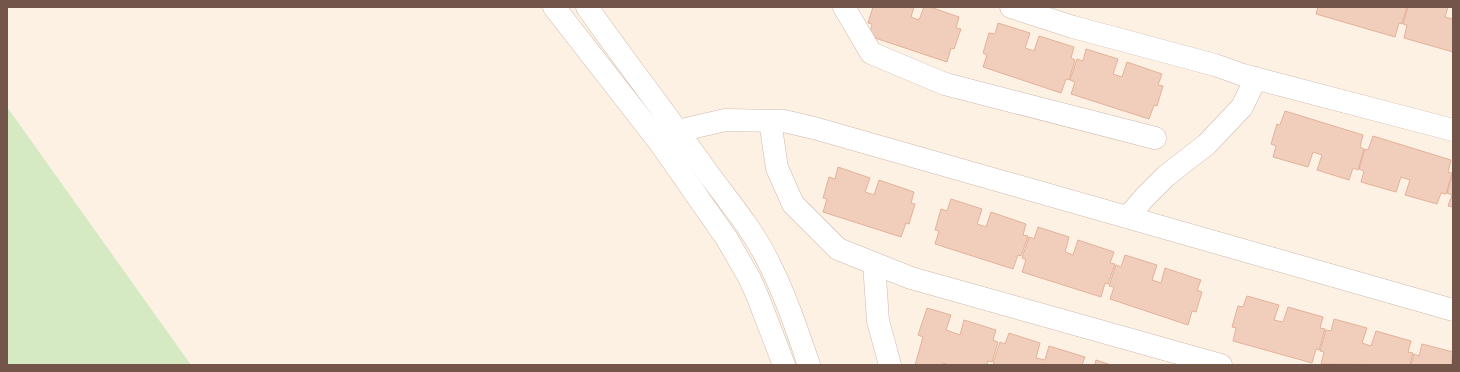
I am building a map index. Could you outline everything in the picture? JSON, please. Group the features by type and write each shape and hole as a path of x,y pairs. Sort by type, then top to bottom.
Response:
{"street":[{"path":"554,7 660,143 727,239 739,259 759,300 784,365"},
{"path":"587,7 622,57 749,229 768,259 784,295 809,365"},
{"path":"844,7 871,53 945,84 1155,138"},
{"path":"1011,7 1073,27 1215,65 1256,78 1453,130"},
{"path":"1128,217 1166,176 1207,144 1242,107 1256,78"},
{"path":"660,143 678,131 725,120 784,121 814,128 1453,310"},
{"path":"770,121 777,168 793,204 838,249 911,278 1221,365"},
{"path":"874,263 878,321 890,365"}],"green space":[{"path":"7,107 191,365 7,365"}],"building":[{"path":"873,7 914,7 911,17 919,20 924,7 930,7 959,17 956,28 961,29 954,49 951,48 947,62 869,36 872,24 868,23"},
{"path":"1318,7 1407,7 1402,24 1399,23 1395,37 1316,14"},
{"path":"1408,7 1448,7 1445,17 1453,19 1453,52 1404,38 1407,25 1403,24"},
{"path":"998,23 1030,33 1025,48 1034,51 1039,36 1074,47 1071,58 1075,60 1069,80 1066,79 1061,93 983,67 987,55 983,53 989,33 995,34"},
{"path":"1086,49 1118,59 1113,74 1122,77 1127,62 1162,74 1158,85 1163,86 1157,106 1154,105 1149,119 1071,94 1075,82 1070,80 1077,59 1083,61"},
{"path":"1285,111 1363,135 1360,147 1364,149 1358,170 1353,168 1349,180 1317,170 1322,155 1313,152 1308,167 1273,157 1276,146 1271,144 1277,124 1280,125"},
{"path":"1373,136 1451,160 1448,172 1452,173 1446,194 1441,193 1437,204 1405,195 1410,180 1401,177 1396,192 1361,182 1364,171 1359,169 1365,149 1368,150"},
{"path":"838,167 870,178 865,192 874,195 879,180 914,192 911,203 915,204 909,224 906,223 901,237 823,212 827,199 823,198 829,177 835,179"},
{"path":"1453,173 1453,207 1448,206 1452,195 1447,193"},
{"path":"951,199 982,209 977,224 986,227 991,212 1026,224 1023,235 1028,236 1021,256 1018,255 1013,269 935,244 939,231 935,230 941,209 947,211"},
{"path":"1038,227 1069,237 1065,252 1073,255 1078,240 1114,252 1110,263 1115,264 1108,284 1105,283 1101,297 1022,272 1026,260 1022,258 1029,237 1034,239"},
{"path":"1125,255 1157,265 1152,280 1161,283 1165,268 1201,280 1197,290 1202,292 1196,312 1192,311 1188,325 1110,299 1114,287 1109,286 1116,265 1121,267"},
{"path":"1247,296 1279,305 1274,320 1283,322 1288,307 1323,317 1320,328 1325,329 1319,350 1316,349 1312,363 1233,341 1236,328 1232,327 1238,306 1243,307"},
{"path":"927,308 951,315 946,330 960,335 964,320 996,330 993,340 998,342 992,362 988,361 987,365 949,365 943,363 942,365 915,365 923,337 918,335"},
{"path":"1334,319 1367,328 1362,343 1371,346 1376,331 1411,341 1408,352 1413,353 1410,365 1321,364 1324,352 1320,351 1326,330 1331,331"},
{"path":"1009,333 1040,343 1036,358 1045,360 1049,346 1085,357 1082,365 997,365 993,363 1000,342 1005,344"},
{"path":"1422,344 1453,352 1451,365 1411,365 1414,354 1419,356"},
{"path":"1096,360 1111,365 1095,365"}]}
